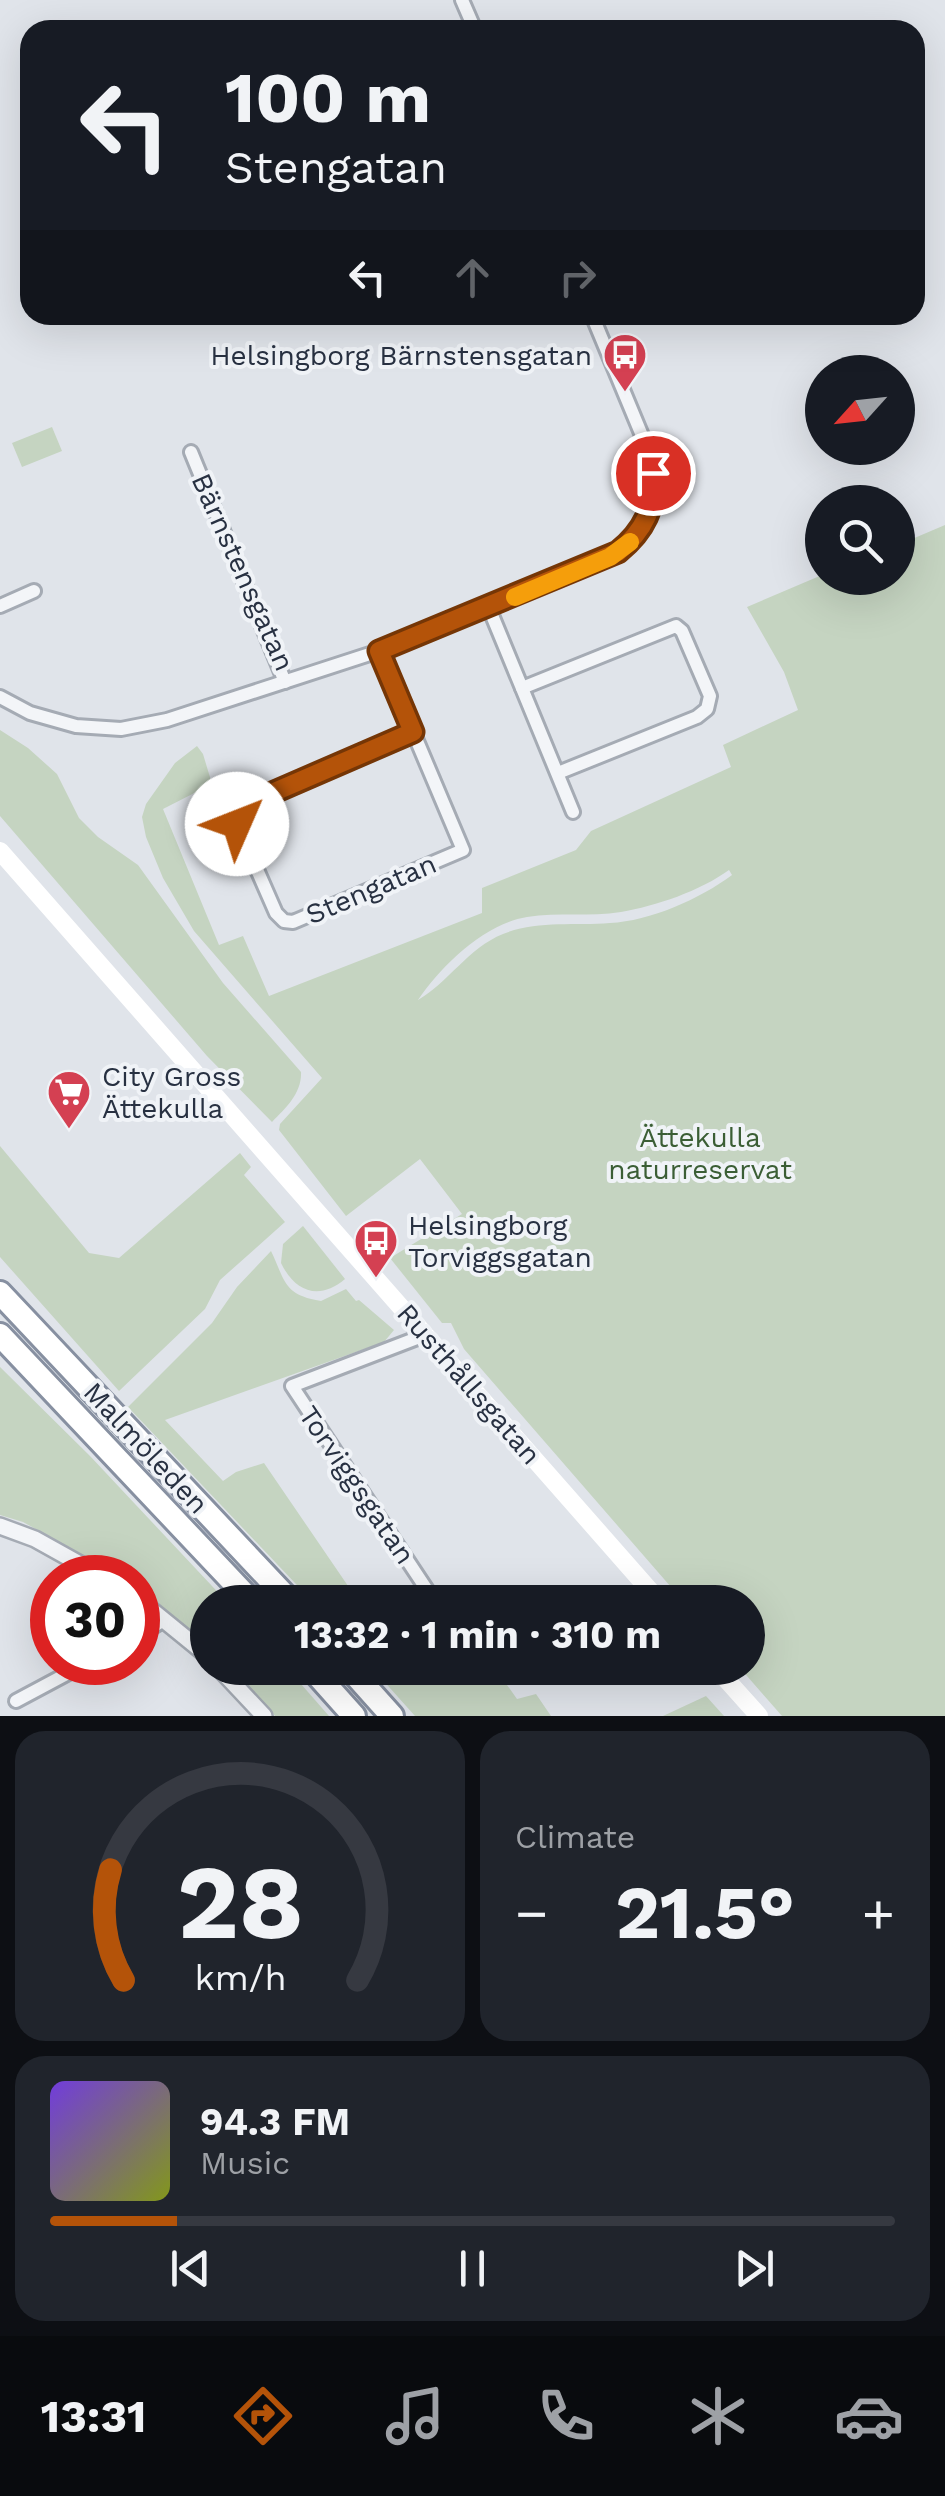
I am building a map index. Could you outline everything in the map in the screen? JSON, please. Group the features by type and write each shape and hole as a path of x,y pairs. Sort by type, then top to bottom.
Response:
{"highway":[{"name":"Malmöleden","path":"0,1293 276,1585"},
{"name":"Malmöleden","path":"0,1335 236,1585"},
{"path":"326,1685 354,1716"},
{"path":"364,1685 392,1716"}],"main road":[{"name":"Rusthållsgatan","path":"0,851 645,1585"},
{"path":"731,1685 759,1716"}],"street":[{"name":"Bärnstensgatan","path":"191,452 285,682 489,608 610,557 635,538 652,507 654,484 648,450 596,325"},
{"path":"0,606 34,592"},
{"path":"489,608 573,812"},
{"path":"522,688 676,626 682,631 710,696 707,709 697,717 558,773"},
{"name":"Stengatan","path":"379,651 463,850 293,922 284,921 276,914 237,824 238,810 413,732"},
{"path":"0,697 58,722 121,729 166,720 285,682"},
{"name":"Torviggsgatan","path":"424,1585 292,1386 425,1335"},
{"path":"4,1528 63,1555"},
{"path":"160,1617 190,1641"},
{"path":"160,1622 164,1620"},
{"path":"16,1701 46,1685"},
{"path":"235,1685 264,1716"}],"green space":[{"path":"52,427 62,451 22,467 12,443"},
{"name":"Ättekulla naturreservat","path":"945,525 945,1716 782,1716 755,1685 765,1685 765,1585 669,1585 464,1349 451,1323 442,1323 390,1258 462,1214 420,1159 346,1216 279,1130 280,1124 322,1078 194,931 163,878 142,817 146,804 175,763 197,746 212,784 163,809 219,945 243,936 269,996 482,913 482,888 576,850 591,831 731,767 723,745 798,710 784,672 747,607 805,582 805,595 915,595 915,538","holes":["729,870 732,875 705,892 641,918 542,925 503,934 479,948 418,1000 465,948 511,921 634,909 691,891"]},
{"path":"0,730 57,774 79,818 98,837 138,865 223,983 301,1072 296,1093 272,1122 207,1056 0,816"},
{"path":"0,1146 89,1253 119,1258 240,1153 251,1167 244,1175 285,1222 220,1280 205,1309 119,1391 0,1257"},
{"path":"303,1226 345,1279 326,1290 301,1287 281,1263 283,1244"},
{"path":"271,1251 287,1285 299,1295 321,1301 346,1289 394,1330 384,1342 165,1420 223,1481 236,1472 264,1463 347,1585 297,1585 128,1407 212,1323 237,1287"},
{"path":"0,1367 211,1585 190,1585 190,1630 160,1606 160,1555 83,1555 23,1522 0,1515"},
{"path":"248,1685 302,1685 329,1716 275,1716"},
{"path":"387,1685 507,1685 517,1699 536,1694 551,1716 415,1716"},
{"path":"706,1696 724,1716 663,1716"}],"slow traffic":[{"path":"515,597 610,557 630,542"}],"place":[{"name":"Helsingborg Bärnstensgatan","path":"625,393"},
{"name":"City Gross Ättekulla","path":"69,1130"},
{"name":"Helsingborg Torviggsgatan","path":"376,1279"}],"route":[{"path":"237,824 236,814 242,806 413,732 379,651 618,552 635,538 652,507 653,473"}]}
